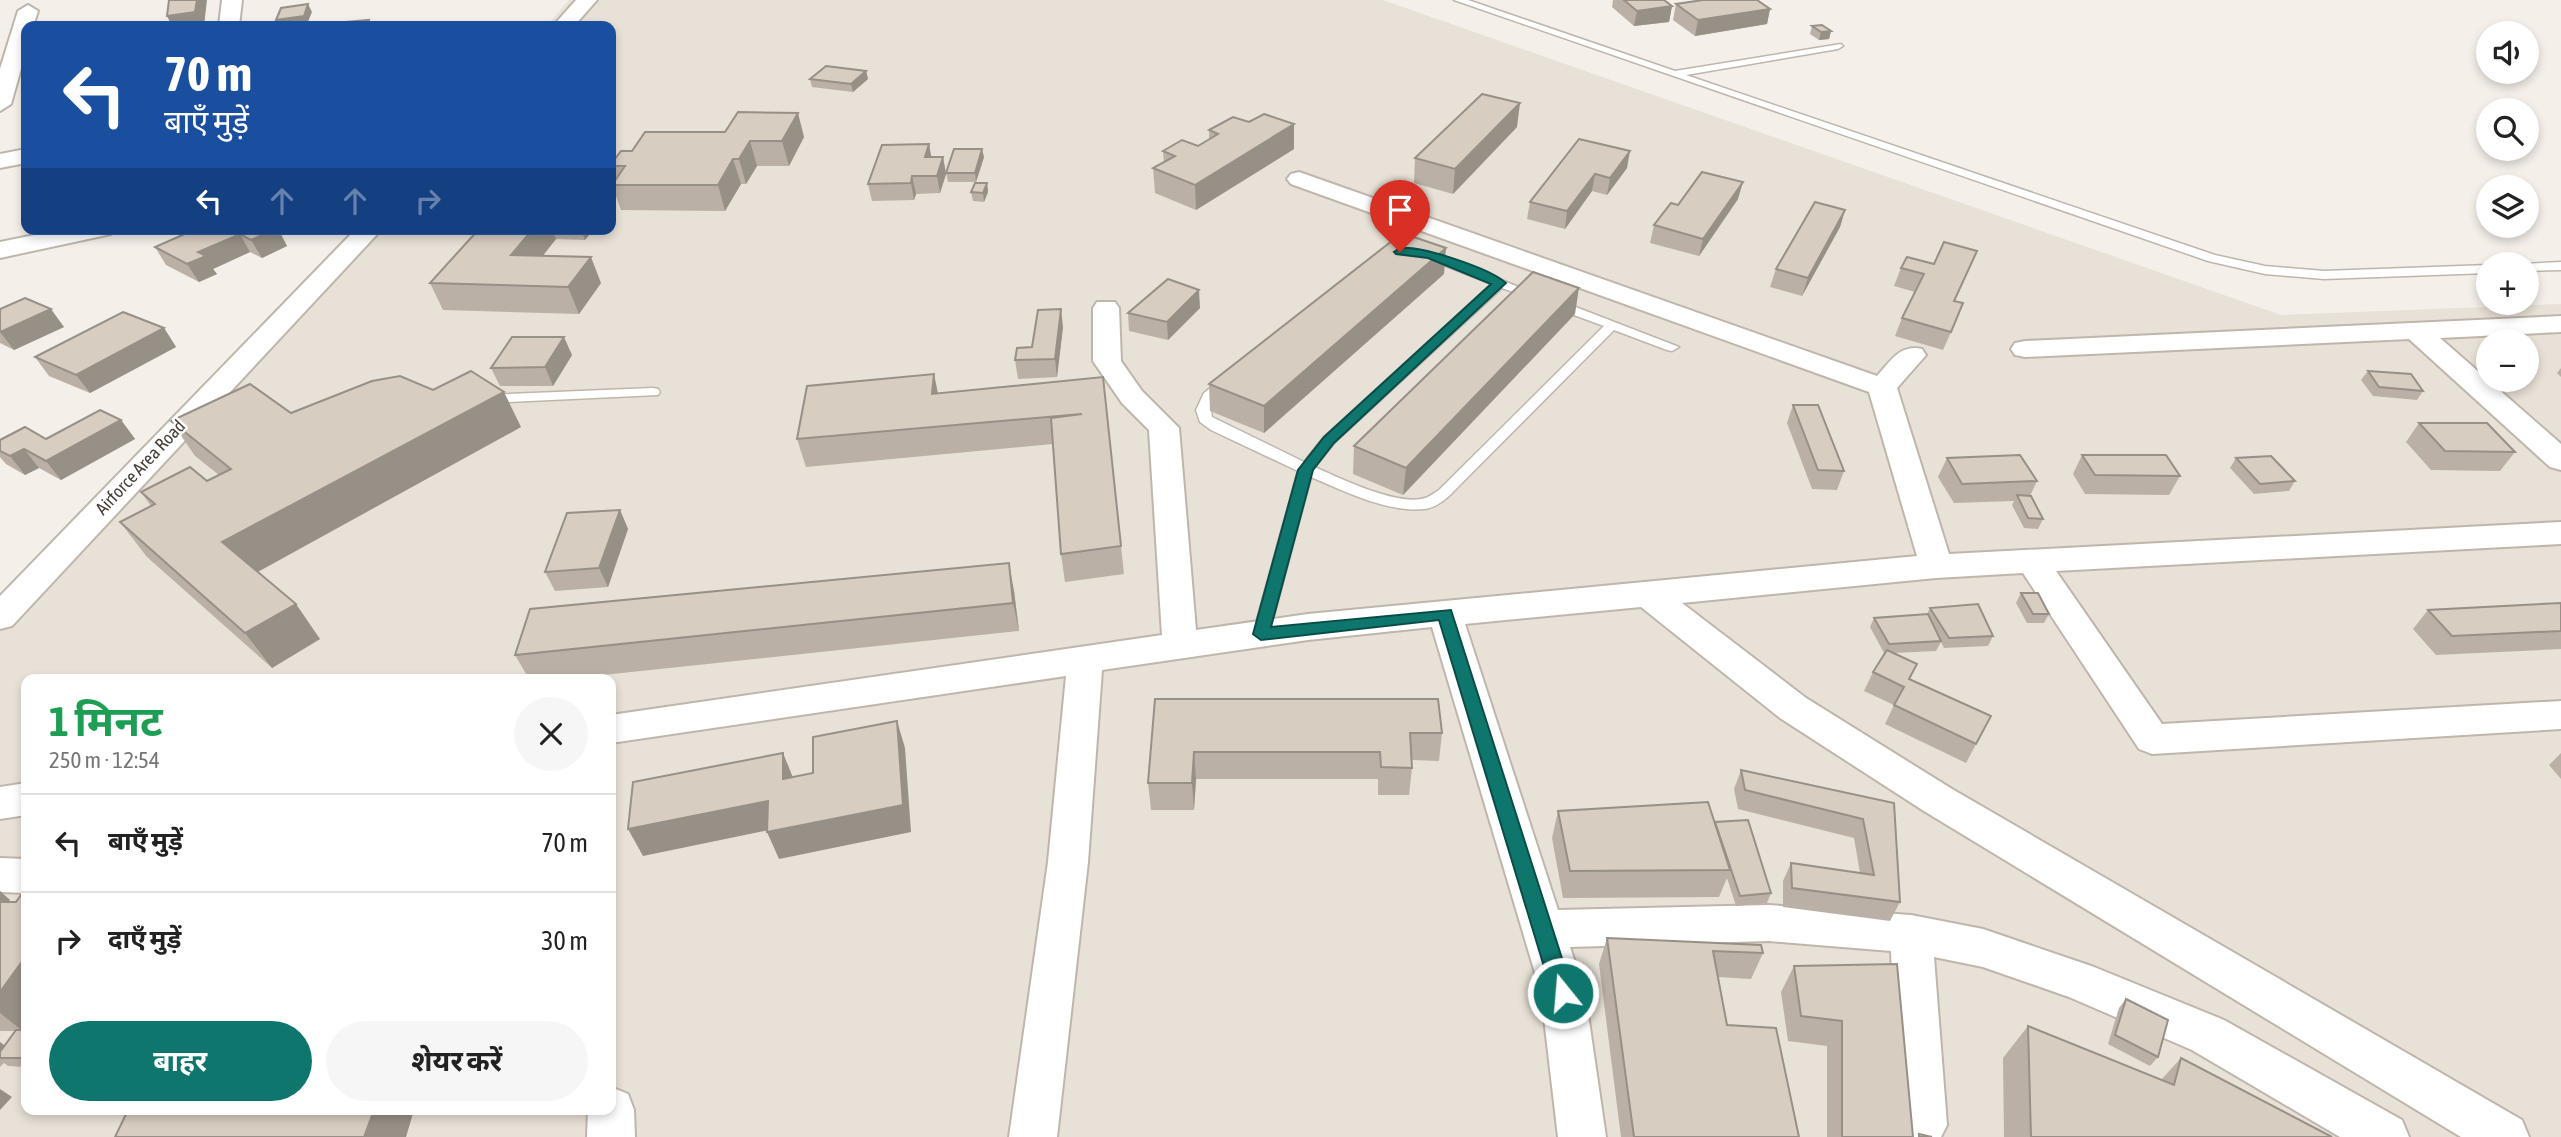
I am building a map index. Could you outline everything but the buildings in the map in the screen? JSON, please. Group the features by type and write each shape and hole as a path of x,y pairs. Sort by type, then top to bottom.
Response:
{"street":[{"path":"230,21 232,0"},
{"path":"568,21 587,0"},
{"path":"25,21 28,11"},
{"path":"0,104 21,34"},
{"path":"0,161 21,157"},
{"path":"1299,179 1882,387"},
{"path":"0,250 73,235"},
{"name":"Airforce Area Road","path":"0,617 194,423 365,235"},
{"path":"1106,308 1108,361 1132,397 1164,428 1180,646"},
{"path":"2025,349 2561,324"},
{"path":"2415,330 2561,460"},
{"path":"1882,387 1912,355"},
{"path":"1882,387 1936,566"},
{"path":"616,728 1261,634 1446,614 1936,566 2561,533"},
{"path":"2032,561 2152,740 2561,715"},
{"path":"1648,594 1793,708 1927,793 2505,1137"},
{"path":"1446,614 1563,993 1582,1137"},
{"path":"1034,1137 1068,862 1084,660"},
{"path":"0,803 21,800"},
{"path":"0,875 21,876"},
{"path":"1543,929 1769,923 1911,934 1983,948 2067,977 2208,1035 2385,1137"},
{"path":"1911,934 1923,1125"},
{"path":"611,1115 611,1137"}],"lane":[{"path":"1459,0 2226,261 2265,270 2324,275 2476,269"},
{"path":"1674,74 1838,46"},
{"path":"1408,251 1432,255 1672,347"},
{"path":"2539,267 2561,266"},
{"path":"1261,634 1306,470 1329,440 1500,283"},
{"path":"1231,379 1209,396 1203,410 1205,419 1216,427 1306,470 1386,499 1406,504 1425,504 1444,493 1612,325"},
{"path":"471,400 653,392"}],"shaded area":[{"path":"569,0 1383,0 2281,315 2476,307 2476,315 2539,315 2539,305 2561,304 2561,1137 0,1137 0,629 356,235 616,235 616,21 551,21"}],"route":[{"path":"1400,252 1416,250 1500,283 1329,440 1306,470 1293,509 1261,634 1446,614 1563,993"}]}
